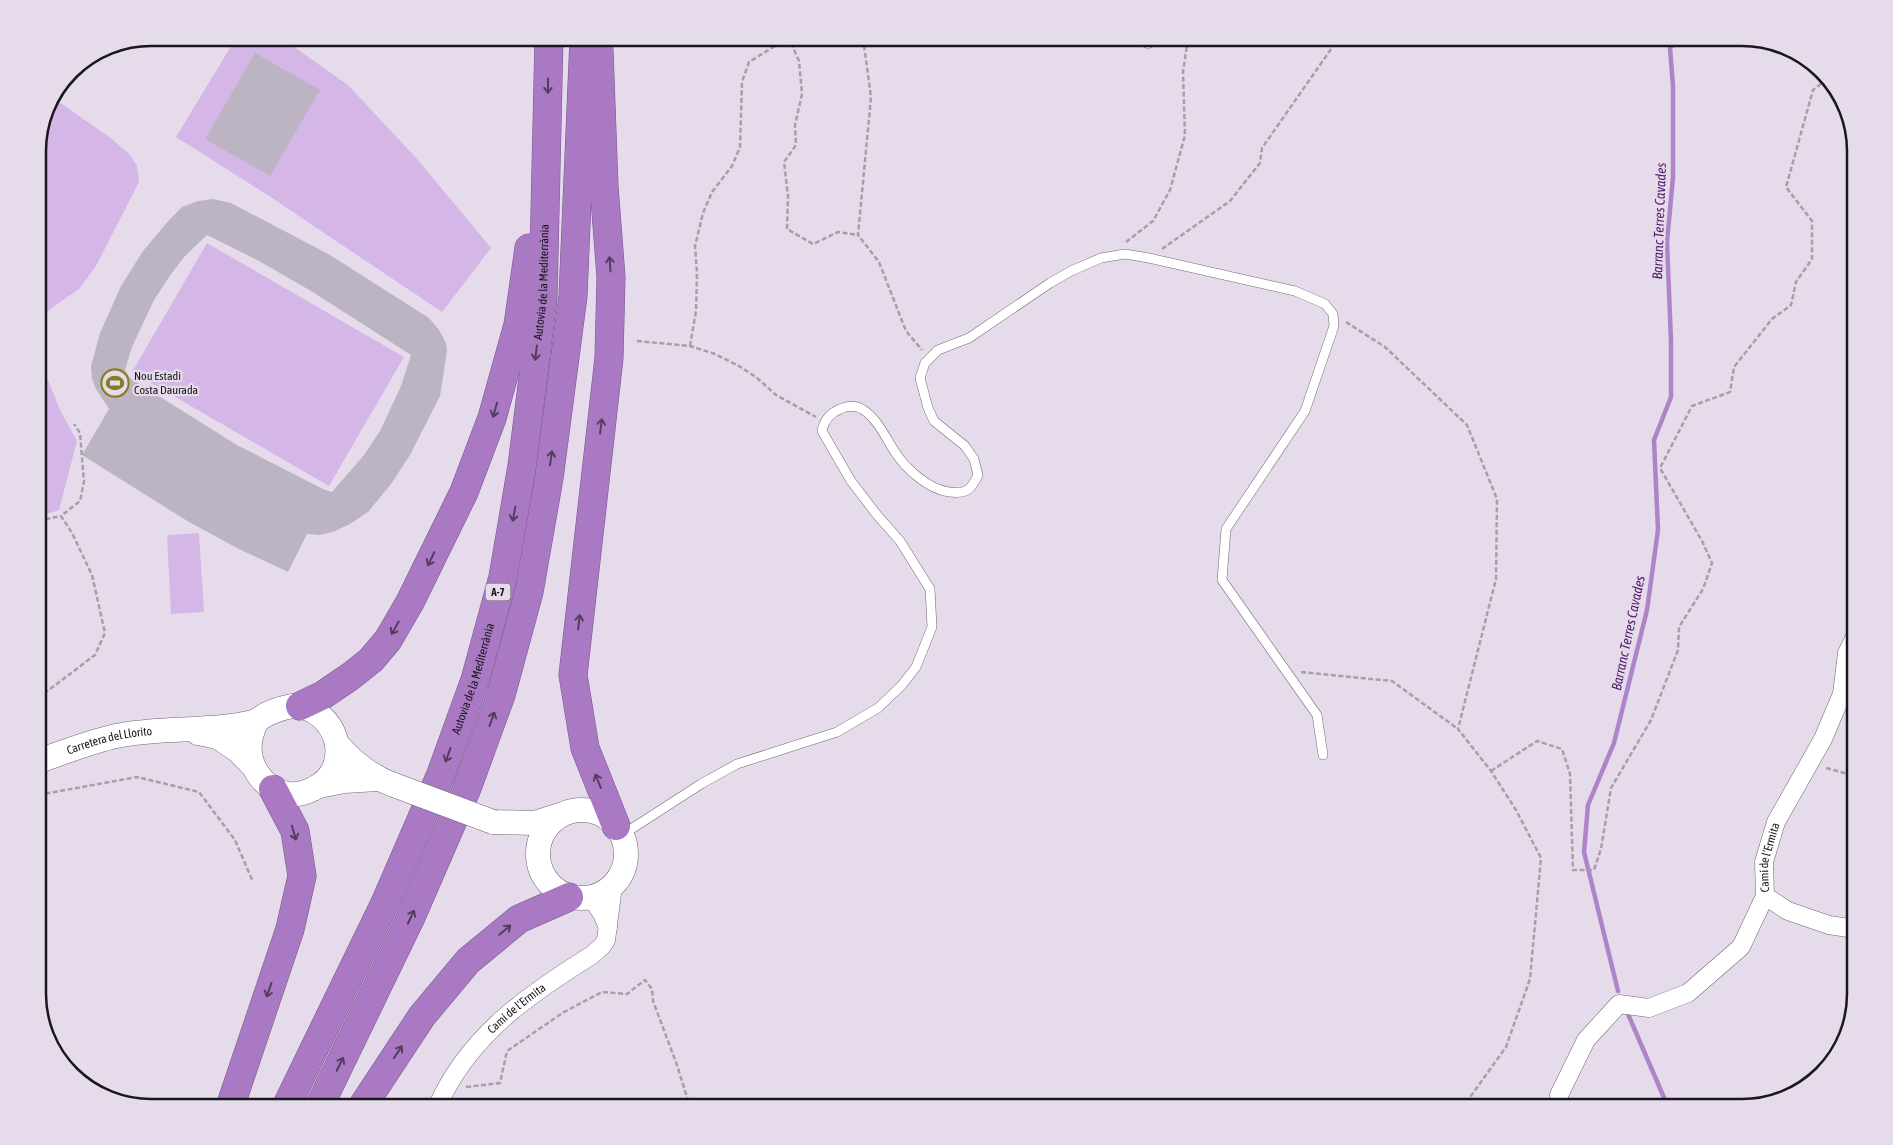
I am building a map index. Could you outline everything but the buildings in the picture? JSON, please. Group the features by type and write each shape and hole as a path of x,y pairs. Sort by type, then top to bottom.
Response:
{"highway":[{"name":"Autovia de la Mediterrània","path":"290,1099 385,903 441,774 475,680 503,577 522,466 542,298 549,46"},
{"name":"A-7","path":"323,1099 411,917 467,788 501,695 529,592 548,478 573,296 584,46"},
{"path":"598,46 604,186 611,277 609,358 573,675 585,748 619,830"},
{"path":"300,706 351,676 371,660 388,640 410,602 464,492 492,418 518,325 531,232 536,160 547,125"},
{"path":"233,1099 290,930 302,876 294,832 273,789"},
{"path":"368,1099 422,1016 468,961 519,919 580,897"}],"main road":[{"path":"319,786 330,775 337,760 338,744 334,731 326,720 300,706 285,708 258,721 253,730 249,745 252,765 260,779 273,789 288,794 296,794 305,793 319,786 344,781 386,782"},
{"name":"Carretera del Llorito","path":"46,758 116,736 232,727 258,721"},
{"name":"Carretera del Llorito","path":"184,730 218,737 237,750 252,765"},
{"path":"338,744 351,760 386,782 493,822 516,838 538,864 544,878 555,890 580,897 603,893 613,886 621,875 626,862 626,848 619,830 604,816 590,810 575,810 535,823 493,822"},
{"path":"538,864 537,850 541,836 549,824 560,815"}],"street":[{"name":"Camí de l'Ermita","path":"1559,1099 1559,1095 1586,1040 1619,1004 1649,1008 1688,993 1741,947 1765,896 1764,862 1776,822 1823,739 1842,694 1847,654"},
{"name":"Camí de l'Ermita","path":"440,1099 466,1057 497,1022 525,998 597,950 606,940 613,886"},
{"path":"1765,896 1788,911 1829,925 1847,928"},
{"path":"580,897 601,912 608,927"}],"lane":[{"path":"619,830 737,764 837,732 878,708 902,685 916,667 932,627 930,589 900,542 877,515 834,454 822,431 824,421 835,411 848,406 861,408 875,420 896,454 914,474 929,485 944,491 960,493 972,488 978,475 974,460 965,446 934,421 928,408 920,378 925,363 938,350 969,338 1071,271 1101,258 1125,254 1295,291 1325,304 1333,314 1334,326 1305,411 1226,529 1222,580 1317,714 1323,754"}],"path":[{"path":"690,346 697,273 695,246 702,213 712,192 732,166 740,147 742,82 749,62 774,46"},
{"path":"792,46 799,61 802,94 795,125 796,145 784,162 788,196 787,229 813,244 838,232 858,235"},
{"path":"864,46 871,97 858,235 879,262 906,330 929,359"},
{"path":"1116,255 1128,239 1153,221 1170,190 1185,135 1183,72 1187,46"},
{"path":"1150,258 1230,201 1260,163 1262,148 1333,46"},
{"path":"1491,771 1537,741 1562,749 1570,774 1573,870 1594,870 1601,849 1611,788 1651,720 1678,650 1679,627 1703,589 1712,563 1702,541 1660,468 1692,406 1730,392 1734,367 1772,319 1791,305 1796,282 1812,259 1812,221 1786,187 1814,90 1822,83"},
{"path":"1333,314 1385,346 1467,424 1497,499 1496,578 1458,729"},
{"path":"637,341 690,346 715,354 756,377 776,395 824,421"},
{"path":"46,519 62,516 80,501 84,482 80,433 74,424"},
{"path":"46,692 95,655 105,632 92,575 62,516"},
{"path":"1286,671 1392,681 1458,729 1491,771 1516,810 1541,858 1530,979 1506,1047 1469,1099"},
{"path":"1809,763 1847,774"},
{"path":"46,794 137,777 199,792 235,840 253,882"},
{"path":"460,1092 466,1087 500,1083 506,1051 564,1012 602,992 627,994 645,980 652,989 653,1001 677,1065 687,1099"}],"shaded area":[{"path":"231,46 293,46 348,85 417,159 491,248 442,312 269,196 176,137"},
{"path":"59,102 112,139 130,155 137,166 139,182 96,266 79,289 46,314 46,145 50,124"},
{"path":"207,243 404,357 329,486 132,372"},
{"path":"46,375 60,410 77,441 59,510 46,514"},
{"path":"199,533 204,612 171,614 167,535"}],"waterway":[{"name":"Barranc Terres Cavades","path":"1618,991 1584,852 1588,805 1614,743 1647,610 1658,530 1654,440 1671,397 1667,242 1673,177 1673,86 1670,48 1672,46"},
{"name":"Barranc Terres Cavades","path":"1628,1014 1665,1099"}],"place":[{"name":"Nou Estadi Costa Daurada","path":"115,383"}]}
